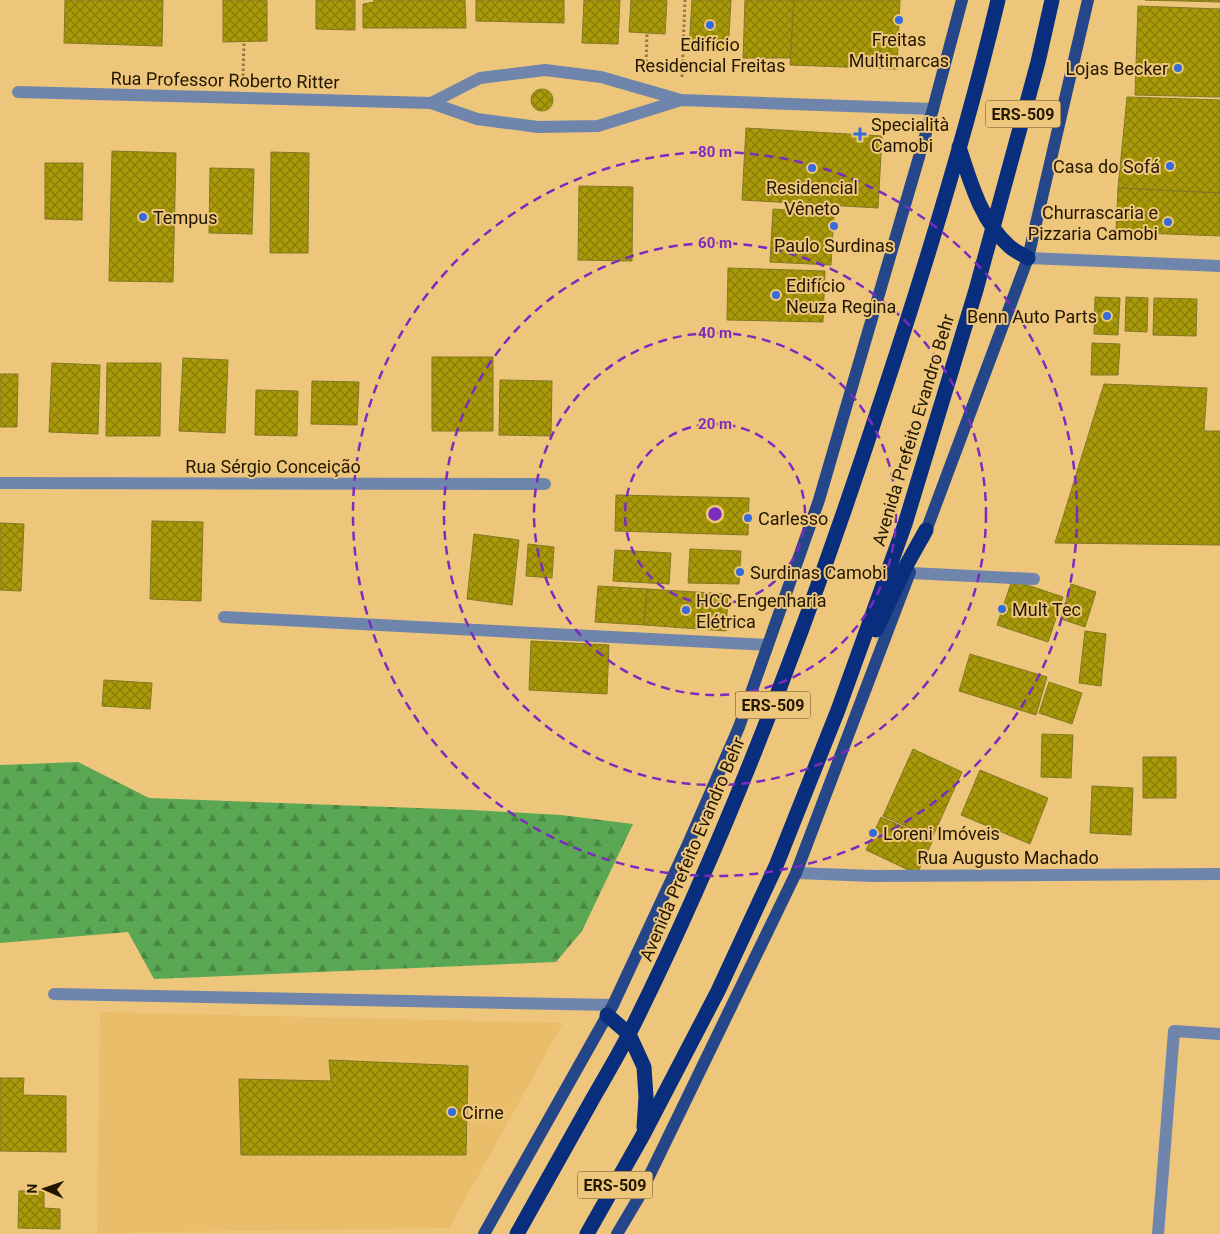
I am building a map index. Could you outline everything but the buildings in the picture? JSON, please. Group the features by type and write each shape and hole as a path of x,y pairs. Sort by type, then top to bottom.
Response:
{"highway":[{"name":"Avenida Prefeito Evandro Behr","path":"517,1234 628,1034 664,961 713,853 776,697 852,489 923,275 998,0"},
{"name":"Avenida Prefeito Evandro Behr","path":"587,1234 643,1135 718,991 776,866 838,710 905,524 973,299 1038,62 1052,0"},
{"path":"959,147 980,204 993,228 1009,246 1028,258"},
{"name":"ERS-509","path":"838,710 907,564 926,530"},
{"name":"ERS-509","path":"610,1010 628,1034 644,1068 646,1097 643,1135"}],"main road":[{"name":"Avenida Prefeito Evandro Behr","path":"484,1234 610,1010 688,844 738,727 821,491 933,109 962,0"},
{"name":"ERS-509","path":"617,1234 639,1197 796,873 1028,258 1088,0"}],"street":[{"name":"Rua Professor Roberto Ritter","path":"431,103 480,78 545,70 601,77 681,100 933,109"},
{"name":"Rua Professor Roberto Ritter","path":"18,92 431,103 477,119 538,127 598,126 681,100"},
{"path":"1028,258 1220,266"},
{"name":"Rua Sérgio Conceição","path":"0,483 545,484"},
{"path":"910,573 1034,578"},
{"path":"224,617 768,644"},
{"name":"Rua Augusto Machado","path":"796,873 874,876 1220,874"},
{"path":"54,994 610,1010"},
{"path":"1158,1234 1174,1031 1220,1034"}],"path":[{"path":"681,100 685,0"},
{"path":"645,90 647,33"},
{"path":"243,98 244,41"}],"shaded area":[{"path":"100,1012 563,1023 449,1228 97,1233"}],"green space":[{"path":"78,762 149,798 472,810 561,815 633,824 582,931 556,962 154,979 128,932 0,943 0,765"}],"place":[{"name":"Freitas Multimarcas","path":"899,20"},
{"name":"Edifício Residencial Freitas","path":"710,25"},
{"name":"Lojas Becker","path":"1178,68"},
{"name":"Specialità Camobi","path":"860,134"},
{"name":"Casa do Sofá","path":"1170,166"},
{"name":"Residencial Vêneto","path":"812,168"},
{"name":"Tempus","path":"143,217"},
{"name":"Churrascaria e Pizzaria Camobi","path":"1168,222"},
{"name":"Paulo Surdinas","path":"834,226"},
{"name":"Edifício Neuza Regina","path":"776,295"},
{"name":"Benn Auto Parts","path":"1107,316"},
{"name":"Carlesso","path":"748,518"},
{"name":"Surdinas Camobi","path":"740,572"},
{"name":"Mult Tec","path":"1002,609"},
{"name":"HCC Engenharia Elétrica","path":"686,610"},
{"name":"Loreni Imóveis","path":"873,833"},
{"name":"Cirne","path":"452,1112"}]}
